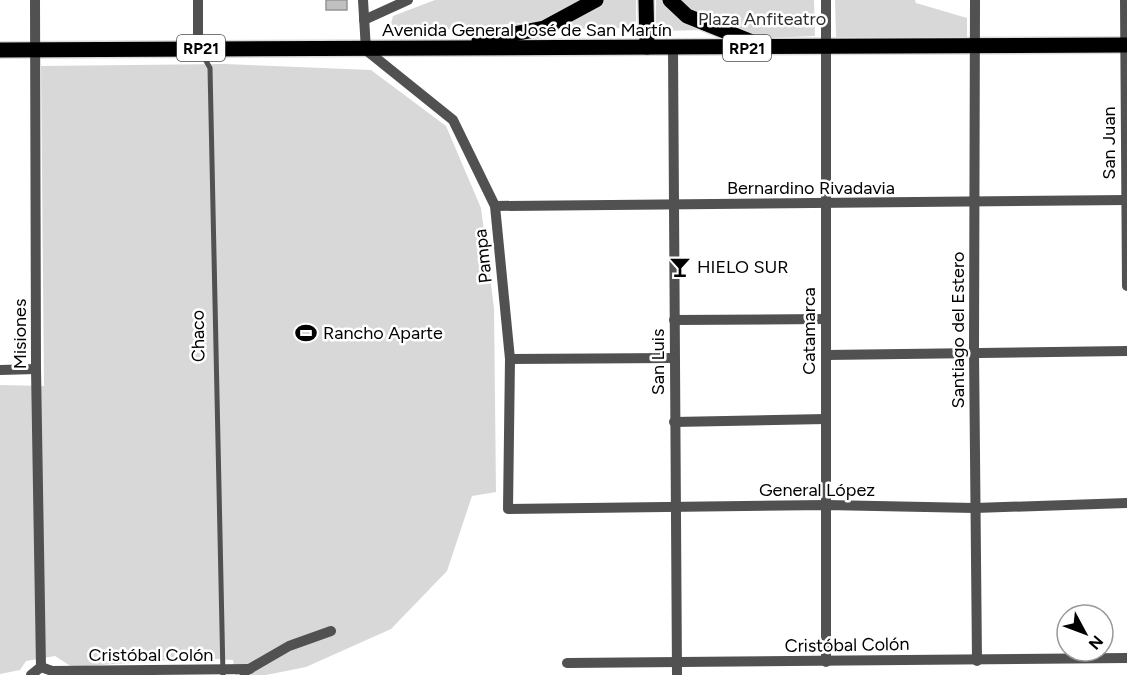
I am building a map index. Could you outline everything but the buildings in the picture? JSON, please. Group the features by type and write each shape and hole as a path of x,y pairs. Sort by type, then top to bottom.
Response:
{"main road":[{"path":"445,48 544,28 596,0"},
{"path":"646,0 647,47"},
{"path":"670,0 687,16 768,48"},
{"name":"Avenida General José de San Martín","path":"0,50 1126,45"}],"street":[{"name":"Misiones","path":"35,0 40,667"},
{"name":"Chaco","path":"198,0 198,48"},
{"path":"363,0 366,50"},
{"path":"364,20 408,0"},
{"name":"Catamarca","path":"826,0 826,662"},
{"name":"Santiago del Estero","path":"975,0 974,351 977,661"},
{"name":"San Juan","path":"1125,0 1127,286"},
{"name":"San Luis","path":"673,48 672,206 677,669"},
{"name":"Pampa","path":"366,50 453,120 495,206 510,359 508,509"},
{"name":"Bernardino Rivadavia","path":"495,206 1126,200"},
{"path":"674,320 826,319"},
{"path":"826,355 974,351 1127,351"},
{"path":"510,359 674,358"},
{"path":"0,370 36,369"},
{"path":"674,422 826,419"},
{"name":"General López","path":"508,509 826,505 975,508 1127,503"},
{"name":"Cristóbal Colón","path":"238,675 289,646 331,631"},
{"name":"Cristóbal Colón","path":"567,663 677,669 826,662 1127,658"},
{"path":"31,675 40,667"},
{"name":"Cristóbal Colón","path":"40,667 53,673 223,673 250,669"}],"lane":[{"name":"Chaco","path":"198,48 210,68 223,673"}],"green space":[{"path":"435,0 586,0 560,15 534,22 395,34 390,28 393,16"},
{"path":"602,0 636,0 636,28 552,29"},
{"path":"656,0 665,0 706,30 656,31"},
{"name":"Plaza Anfiteatro","path":"670,0 814,0 815,36 745,39"},
{"path":"835,0 915,0 916,3 967,18 967,38 836,37"},
{"path":"224,64 371,70 446,126 481,208 494,308 496,492 472,496 447,571 391,629 306,667 266,675 235,675 233,660 200,658 72,667 55,656 26,661 20,670 0,674 0,385 44,386 41,66"}],"place":[{"name":"HIELO SUR","path":"680,267"},
{"name":"Rancho Aparte","path":"306,333"}]}
